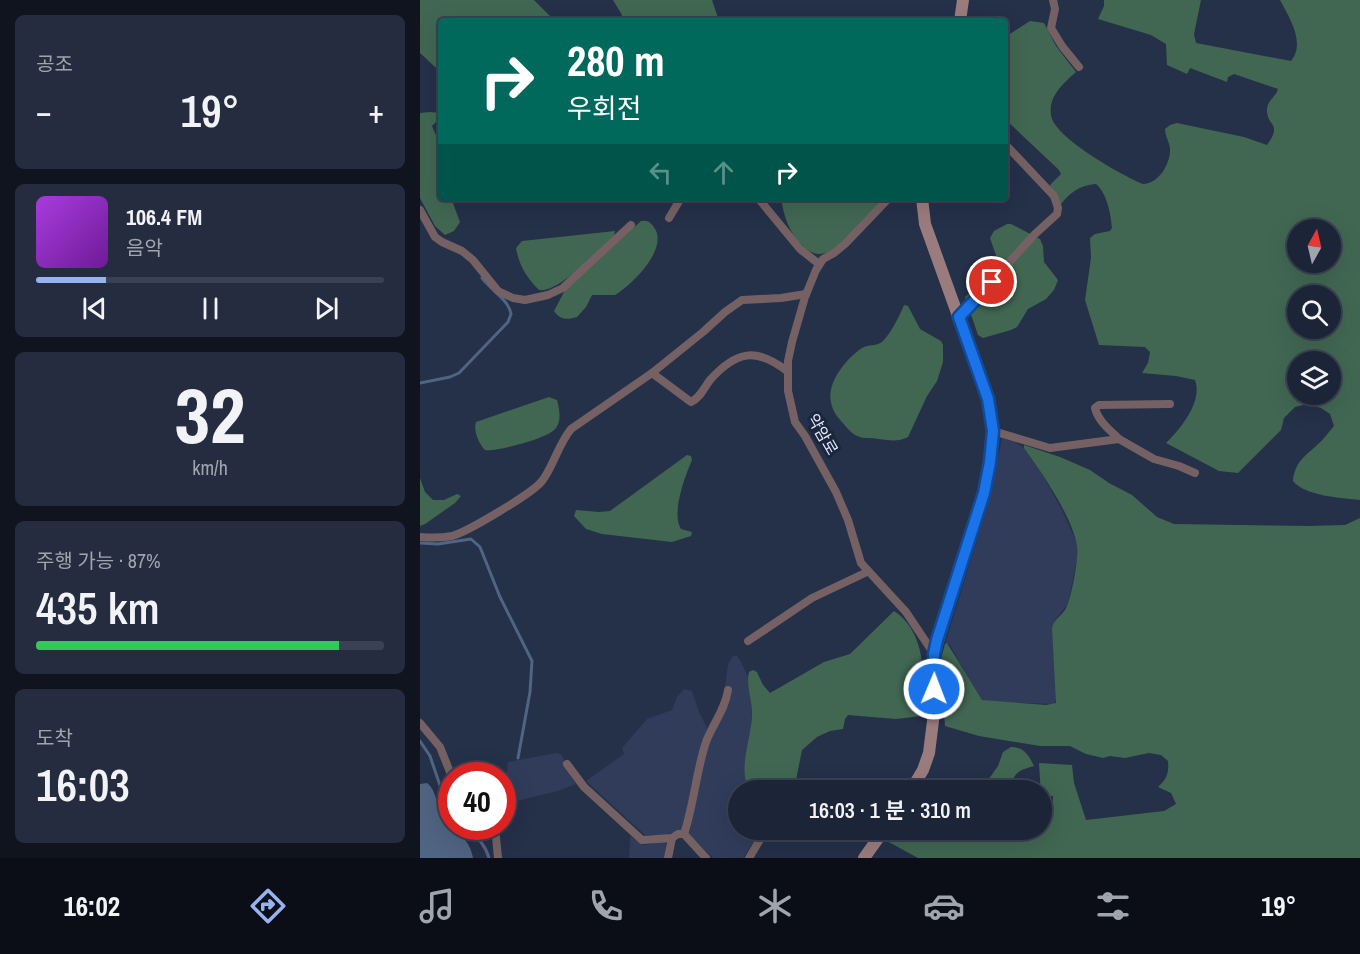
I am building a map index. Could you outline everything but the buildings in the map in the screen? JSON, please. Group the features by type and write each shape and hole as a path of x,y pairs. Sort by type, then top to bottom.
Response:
{"street":[{"path":"960,18 963,0"},
{"path":"1053,0 1055,9 1051,28 1079,67"},
{"path":"959,317 1035,234 1057,214 1058,208 1054,196 1008,147"},
{"path":"669,218 679,201"},
{"path":"760,201 800,249 819,264"},
{"name":"약암로","path":"886,201 845,244 819,264 806,294 792,342 787,371 788,391 795,422 836,492 848,520 859,558 867,572 906,612 934,654"},
{"path":"916,780 922,770 933,733 934,654 984,493 993,431 988,399 926,224 922,201"},
{"path":"420,210 435,237 462,251 473,260 498,291 513,298 525,300 549,295 563,288 631,225"},
{"path":"420,537 436,538 468,531 529,493 544,479 563,440 571,429 652,373 735,304 752,299 806,294"},
{"path":"652,373 691,402 696,400 710,380 741,356 750,354 764,356 787,371"},
{"path":"1170,404 1099,405 1095,408 1104,424 1119,438 1154,459 1195,473"},
{"path":"993,431 1050,448 1119,438"},
{"path":"748,642 812,598 867,572"},
{"path":"684,834 694,802 706,742 725,705 728,690"},
{"path":"420,723 440,747 446,762"},
{"path":"567,764 584,787 637,837 648,840 672,838 678,834 684,834 706,858"},
{"path":"668,858 672,838"},
{"path":"496,840 498,858"},
{"path":"749,858 762,840"},
{"path":"864,858 877,840"}],"shaded area":[{"path":"1002,438 1024,448 1038,466 1077,543 1077,559 1068,604 1055,620 1052,628 1057,691 1055,704 982,700 950,645 945,644 990,498"},
{"path":"733,656 737,656 741,662 748,677 752,710 748,780 728,780 728,840 755,840 743,858 713,858 682,830 665,835 645,835 586,781 624,754 622,748 647,719 672,710 677,697 684,689 692,691 707,728 724,696 728,664"},
{"path":"561,754 567,771 576,784 558,791 516,801 516,762 508,762"},
{"path":"427,783 430,786 438,804 438,840 465,840 473,858 420,858 420,784"},
{"path":"630,836 644,845 666,841 665,858 629,858"}],"green space":[{"path":"420,0 534,0 552,18 438,18 438,67 435,67 420,53"},
{"path":"613,0 712,0 718,18 620,18 622,15"},
{"path":"1104,0 1201,0 1194,34 1196,43 1291,61 1297,46 1296,38 1280,0 1360,0 1360,500 1314,493 1293,481 1301,460 1334,426 1330,414 1310,405 1341,405 1341,351 1287,351 1287,405 1303,405 1295,407 1284,418 1281,430 1238,473 1219,471 1166,443 1178,430 1193,406 1197,388 1195,380 1142,373 1148,363 1150,352 1145,347 1099,345 1085,300 1091,258 1090,238 1095,234 1110,231 1112,228 1108,204 1096,184 1074,191 1059,207 1050,185 1061,174 1059,170 1008,122 1008,35 1030,21 1044,23 1056,46 1076,72 1054,96 1051,115 1055,124 1063,134 1090,155 1143,184 1159,177 1166,166 1170,148 1165,129 1170,125 1177,123 1244,137 1267,145 1274,129 1267,107 1278,89 1234,74 1228,77 1227,82 1190,68 1187,74 1167,65 1166,44 1151,35 1098,19 1104,6"},
{"path":"420,113 438,113 438,122 432,126 438,140 438,201 452,201 460,222 454,231 445,235 435,226 420,198"},
{"path":"782,201 883,201 845,241 826,253 818,254 805,248 793,234 785,217"},
{"path":"641,221 651,223 657,235 657,244 647,265 631,283 615,295 592,295 586,307 577,317 561,318 554,311 564,292"},
{"path":"1007,224 1040,239 1044,262 1058,280 1054,290 1046,299 1028,309 1017,327 983,338 978,335 965,297 998,268 999,264 990,238 994,231"},
{"path":"615,231 614,236 578,269 548,289 539,290 530,280 521,265 516,248 522,241"},
{"path":"904,305 908,306 920,329 941,341 943,345 943,362 937,381 927,396 908,437 893,440 862,438 849,430 835,413 830,397 833,382 842,367 856,352 883,341 898,319"},
{"path":"549,397 557,400 559,414 558,425 552,432 511,447 485,450 476,433 476,422"},
{"path":"1024,445 1090,470 1132,495 1157,517 1174,524 1345,525 1360,518 1360,858 918,858 887,841 1052,840 1052,780 1040,780 1039,763 1072,765 1074,783 1086,820 1164,811 1176,804 1171,793 1158,787 1167,776 1168,769 1168,761 1161,755 1149,753 1125,758 1110,756 1103,758 1086,754 1070,746 1040,746 979,736 945,726 941,659 947,643 982,700 1046,705 1056,703 1052,628 1069,601 1076,566 1077,546 1063,509"},
{"path":"687,455 691,456 692,460 680,495 678,522 681,529 692,532 691,536 672,542 602,534 586,529 574,516 576,510 610,511"},
{"path":"420,478 425,492 433,500 444,500 457,494 461,496 455,503 420,526"},
{"path":"894,611 903,618 915,635 921,655 924,702 922,716 896,719 848,715 843,729 830,731 817,737 802,750 796,780 746,780 745,761 752,720 749,672 753,670 757,672 770,693 824,662 850,654"},
{"path":"1011,747 1019,748 1030,758 1034,766 1023,769 1013,780 988,780 998,766 1003,752"}],"waterway":[{"path":"420,383 459,373 508,322 510,309 482,278"},
{"path":"420,543 438,544 471,539 480,547 500,597 532,661 530,692 518,758"},
{"path":"420,741 430,756 438,780"},
{"path":"480,840 489,858"}],"route":[{"path":"934,689 933,669 937,640 984,493 993,431 988,399 959,317 992,282"}]}
